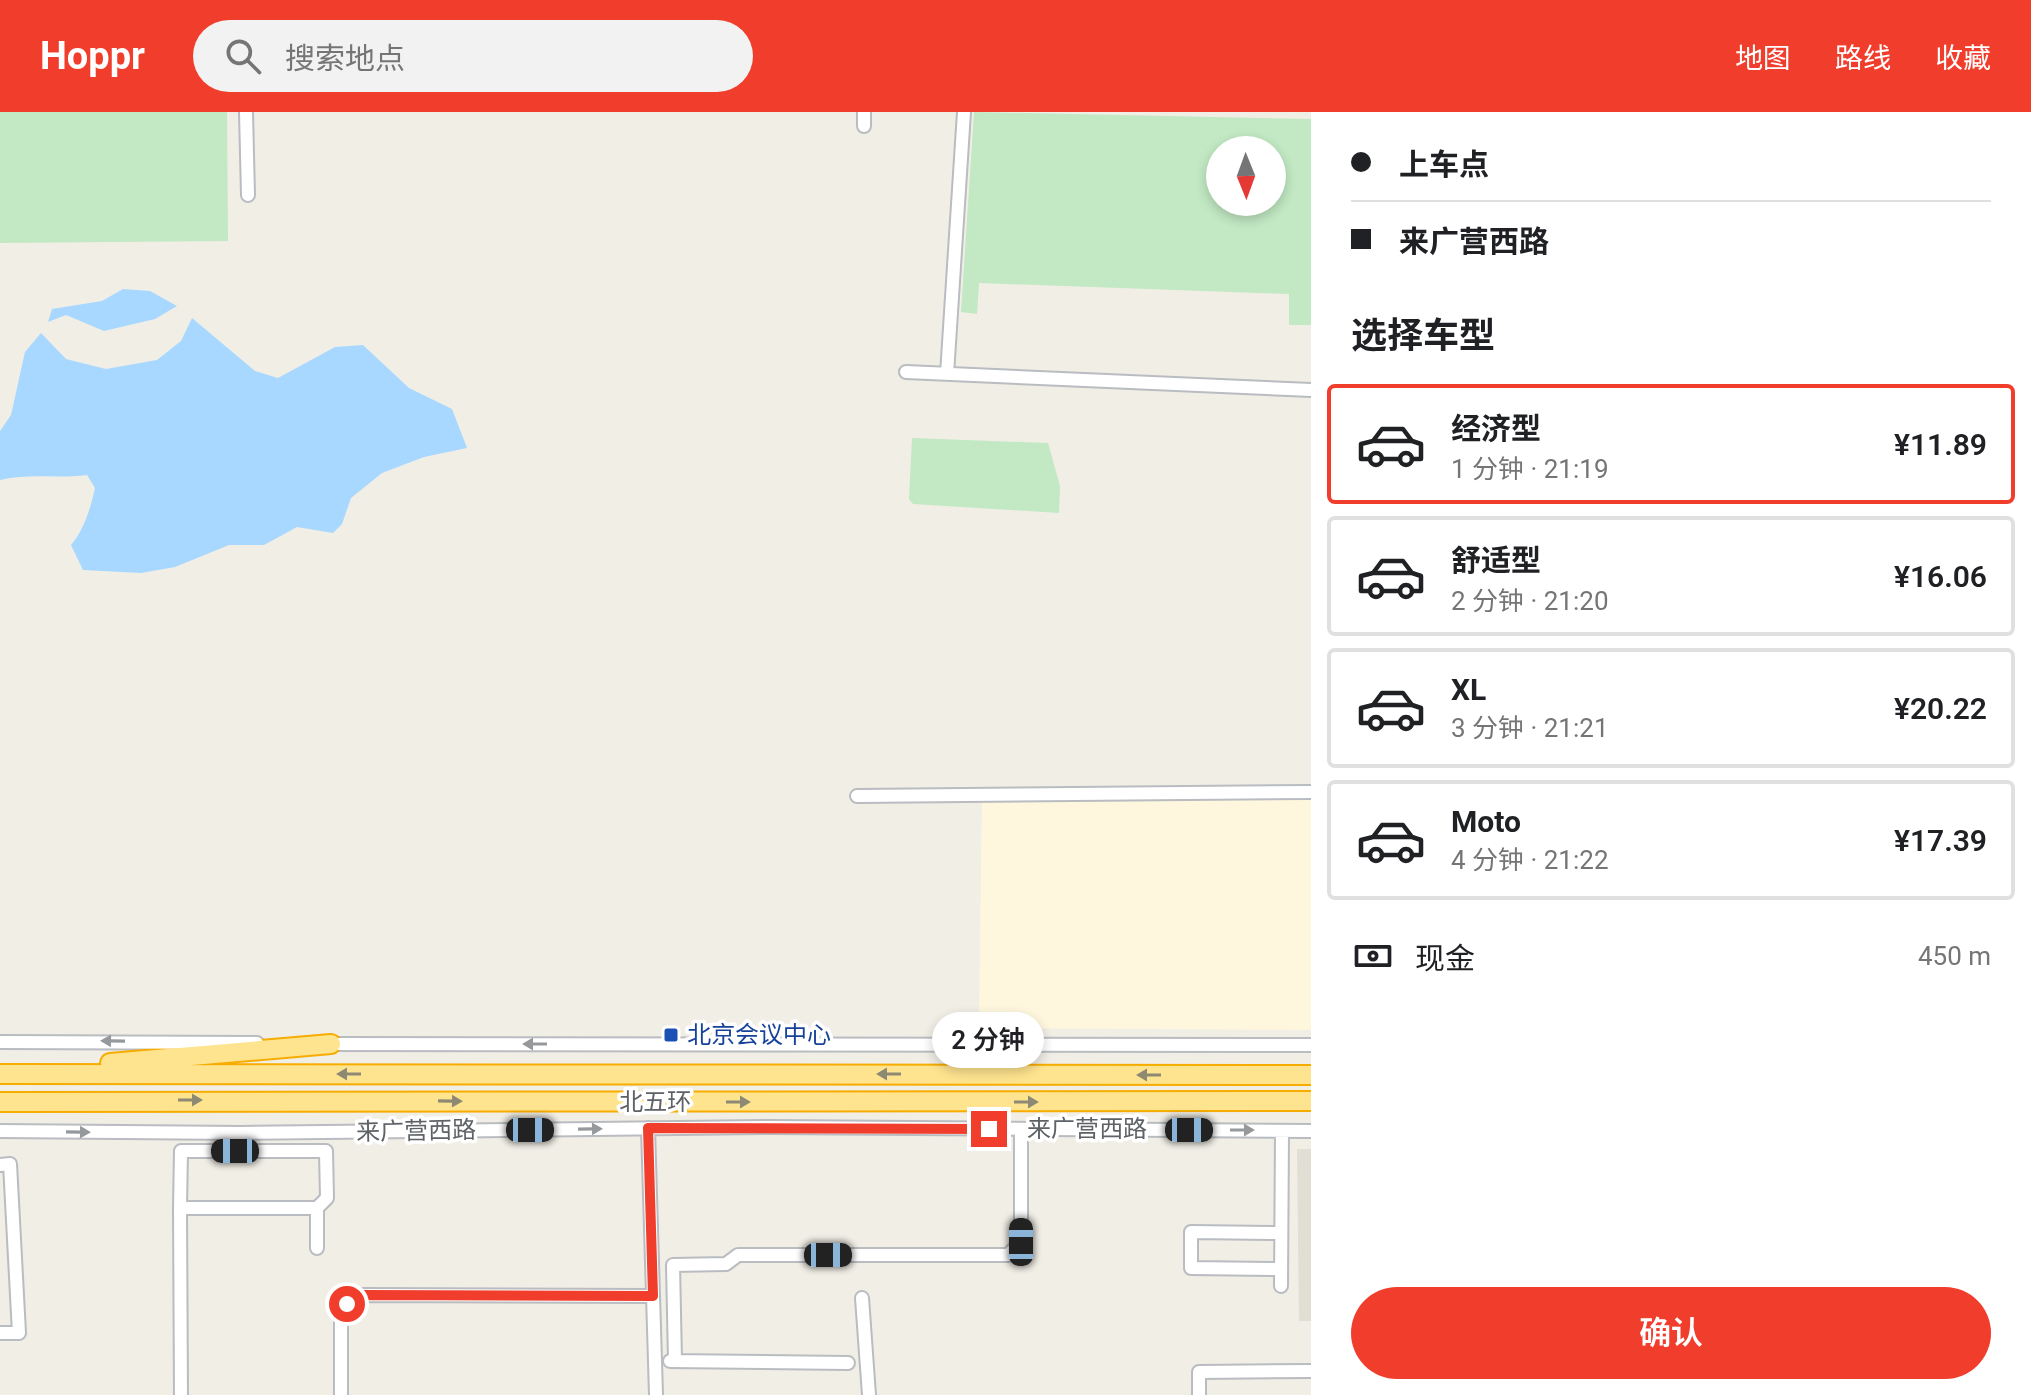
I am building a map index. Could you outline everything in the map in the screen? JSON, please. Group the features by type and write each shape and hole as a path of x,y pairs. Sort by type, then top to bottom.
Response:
{"highway":[{"path":"20,1073 331,1044"},
{"name":"北五环","path":"0,1074 1311,1075"},
{"name":"北五环","path":"0,1102 1311,1101"}],"street":[{"path":"246,112 248,195"},
{"path":"947,374 964,112"},
{"path":"906,372 1311,390"},
{"path":"857,796 1311,792"},
{"path":"0,1042 1311,1045"},
{"path":"648,1128 656,1395"},
{"name":"来广营西路","path":"0,1131 263,1133 648,1128 1311,1131"},
{"path":"652,1265 726,1264 738,1255 1008,1255 1021,1242 1021,1129"},
{"path":"1281,1286 1282,1131"},
{"path":"263,1133 263,1151"},
{"path":"181,1395 181,1151 326,1151 327,1198 317,1208 317,1248"},
{"path":"0,1165 10,1164 19,1333 0,1333"},
{"path":"180,1208 317,1208"},
{"path":"1281,1233 1191,1232 1191,1268 1281,1269"},
{"path":"673,1265 675,1361"},
{"path":"341,1395 341,1322 347,1304 364,1295 653,1296"},
{"path":"862,1298 869,1395"},
{"path":"655,1361 848,1363"},
{"path":"1199,1395 1199,1372 1311,1371"}],"shaded area":[{"path":"1311,799 1311,1030 979,1028 982,803"},
{"path":"1297,1149 1311,1149 1311,1321 1299,1321"}],"green space":[{"path":"0,112 227,112 228,241 0,243"},
{"path":"974,112 1311,119 1311,325 1289,325 1289,294 979,283 977,314 961,312"},
{"path":"912,438 1048,443 1060,486 1059,513 913,504 909,499"}],"water":[{"path":"123,289 150,291 177,306 155,319 104,331 66,315 48,322 52,309 102,301"},
{"path":"192,318 255,371 278,378 335,347 363,345 409,388 452,409 467,448 424,457 382,473 351,498 342,524 333,533 297,527 264,545 229,545 175,567 141,573 83,570 71,545 83,525 95,488 87,475 0,480 0,431 11,415 25,352 41,333 66,359 106,369 157,360 181,341"}],"place":[{"name":"北京会议中心","path":"671,1035"}],"route":[{"path":"347,1304 364,1295 653,1296 648,1128 989,1129"}]}
